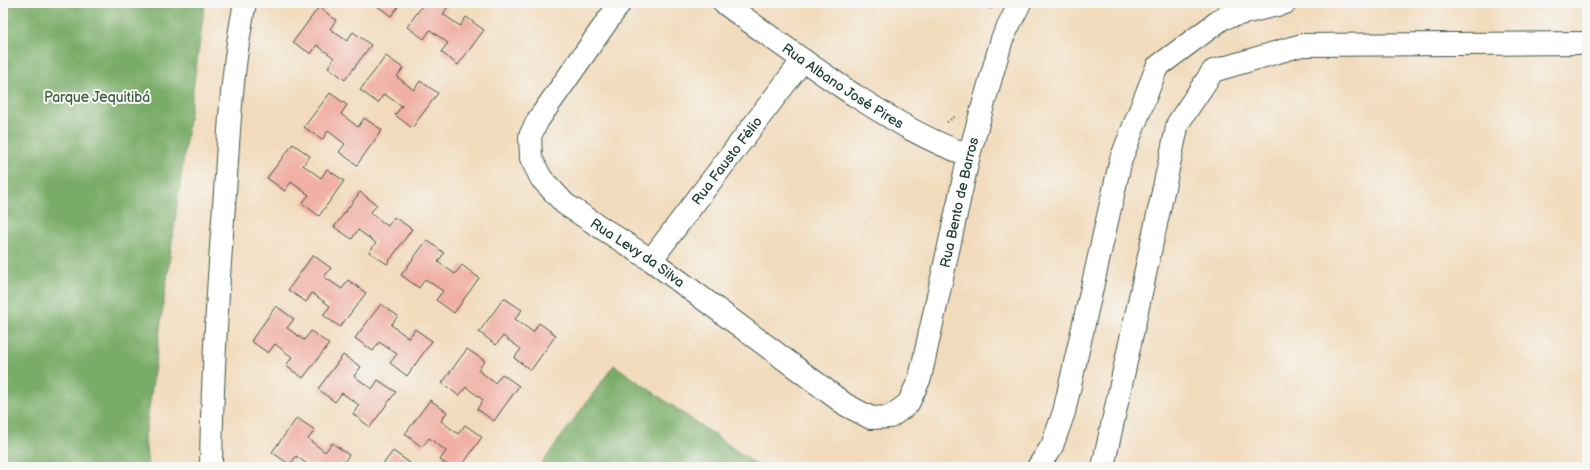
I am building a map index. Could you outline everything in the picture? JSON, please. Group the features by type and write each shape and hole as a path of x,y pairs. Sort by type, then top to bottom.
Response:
{"street":[{"path":"211,467 212,388 218,286 234,69 245,3"},
{"name":"Rua Levy da Silva","path":"620,3 538,120 530,136 531,158 541,178 566,204 651,260 846,405 871,418 890,417 908,404"},
{"name":"Rua Albano José Pires","path":"724,3 803,60 896,121 923,137 969,155"},
{"name":"Rua Bento de Barros","path":"908,404 920,378 940,296 969,155 1002,39 1020,3"},
{"path":"1038,467 1052,446 1064,412 1121,159 1157,67 1223,18 1285,3"},
{"path":"1102,467 1178,123 1213,71 1302,45 1587,43"},
{"name":"Rua Fausto Félio","path":"651,260 803,60"}],"green space":[{"name":"Parque Jequitibá","path":"3,3 205,3 145,438 148,467 3,467"},
{"path":"614,365 740,453 760,467 539,467"}],"building":[{"path":"373,3 401,3 391,16"},
{"path":"424,3 446,3 449,5 443,14 460,26 466,17 484,30 458,65 441,52 448,43 430,30 424,39 407,27"},
{"path":"319,7 336,20 330,29 347,41 353,32 371,45 345,80 328,67 334,58 317,45 311,54 293,42"},
{"path":"386,56 403,68 397,77 414,90 420,81 438,93 412,128 395,115 402,106 384,94 378,103 360,90"},
{"path":"330,93 347,105 341,114 358,127 364,118 382,130 357,165 339,152 345,144 328,131 322,140 304,127"},
{"path":"293,144 310,156 303,165 321,178 327,169 344,181 319,216 302,203 309,195 291,182 285,191 267,178"},
{"path":"360,192 377,205 370,213 388,226 394,217 412,229 387,264 369,252 376,243 358,230 352,239 334,227"},
{"path":"427,240 444,253 438,262 455,274 462,265 479,278 454,313 436,300 443,291 425,279 419,288 401,275"},
{"path":"313,255 331,268 324,277 342,289 348,280 366,293 340,327 323,315 330,306 312,293 306,302 288,290"},
{"path":"504,298 522,310 515,319 533,332 539,323 556,335 531,370 514,358 521,349 503,336 496,345 479,332"},
{"path":"381,304 398,316 391,325 409,338 415,329 432,341 407,376 390,363 397,354 379,342 373,351 355,338"},
{"path":"276,306 294,319 287,328 304,340 311,331 329,344 303,378 286,366 292,357 275,344 268,353 251,341"},
{"path":"467,349 485,361 478,370 495,383 502,374 519,386 494,421 477,409 483,400 466,387 459,396 442,383"},
{"path":"343,355 361,367 354,376 372,389 378,380 396,392 370,427 353,414 359,405 342,393 335,402 318,389"},
{"path":"430,400 447,412 441,421 458,434 465,425 482,437 461,467 450,467 440,460 446,451 429,438 422,447 405,434"},
{"path":"297,418 315,430 308,439 325,452 332,443 349,455 341,467 311,467 296,456 290,465 272,452"},
{"path":"393,451 410,463 408,467 381,467"}]}
